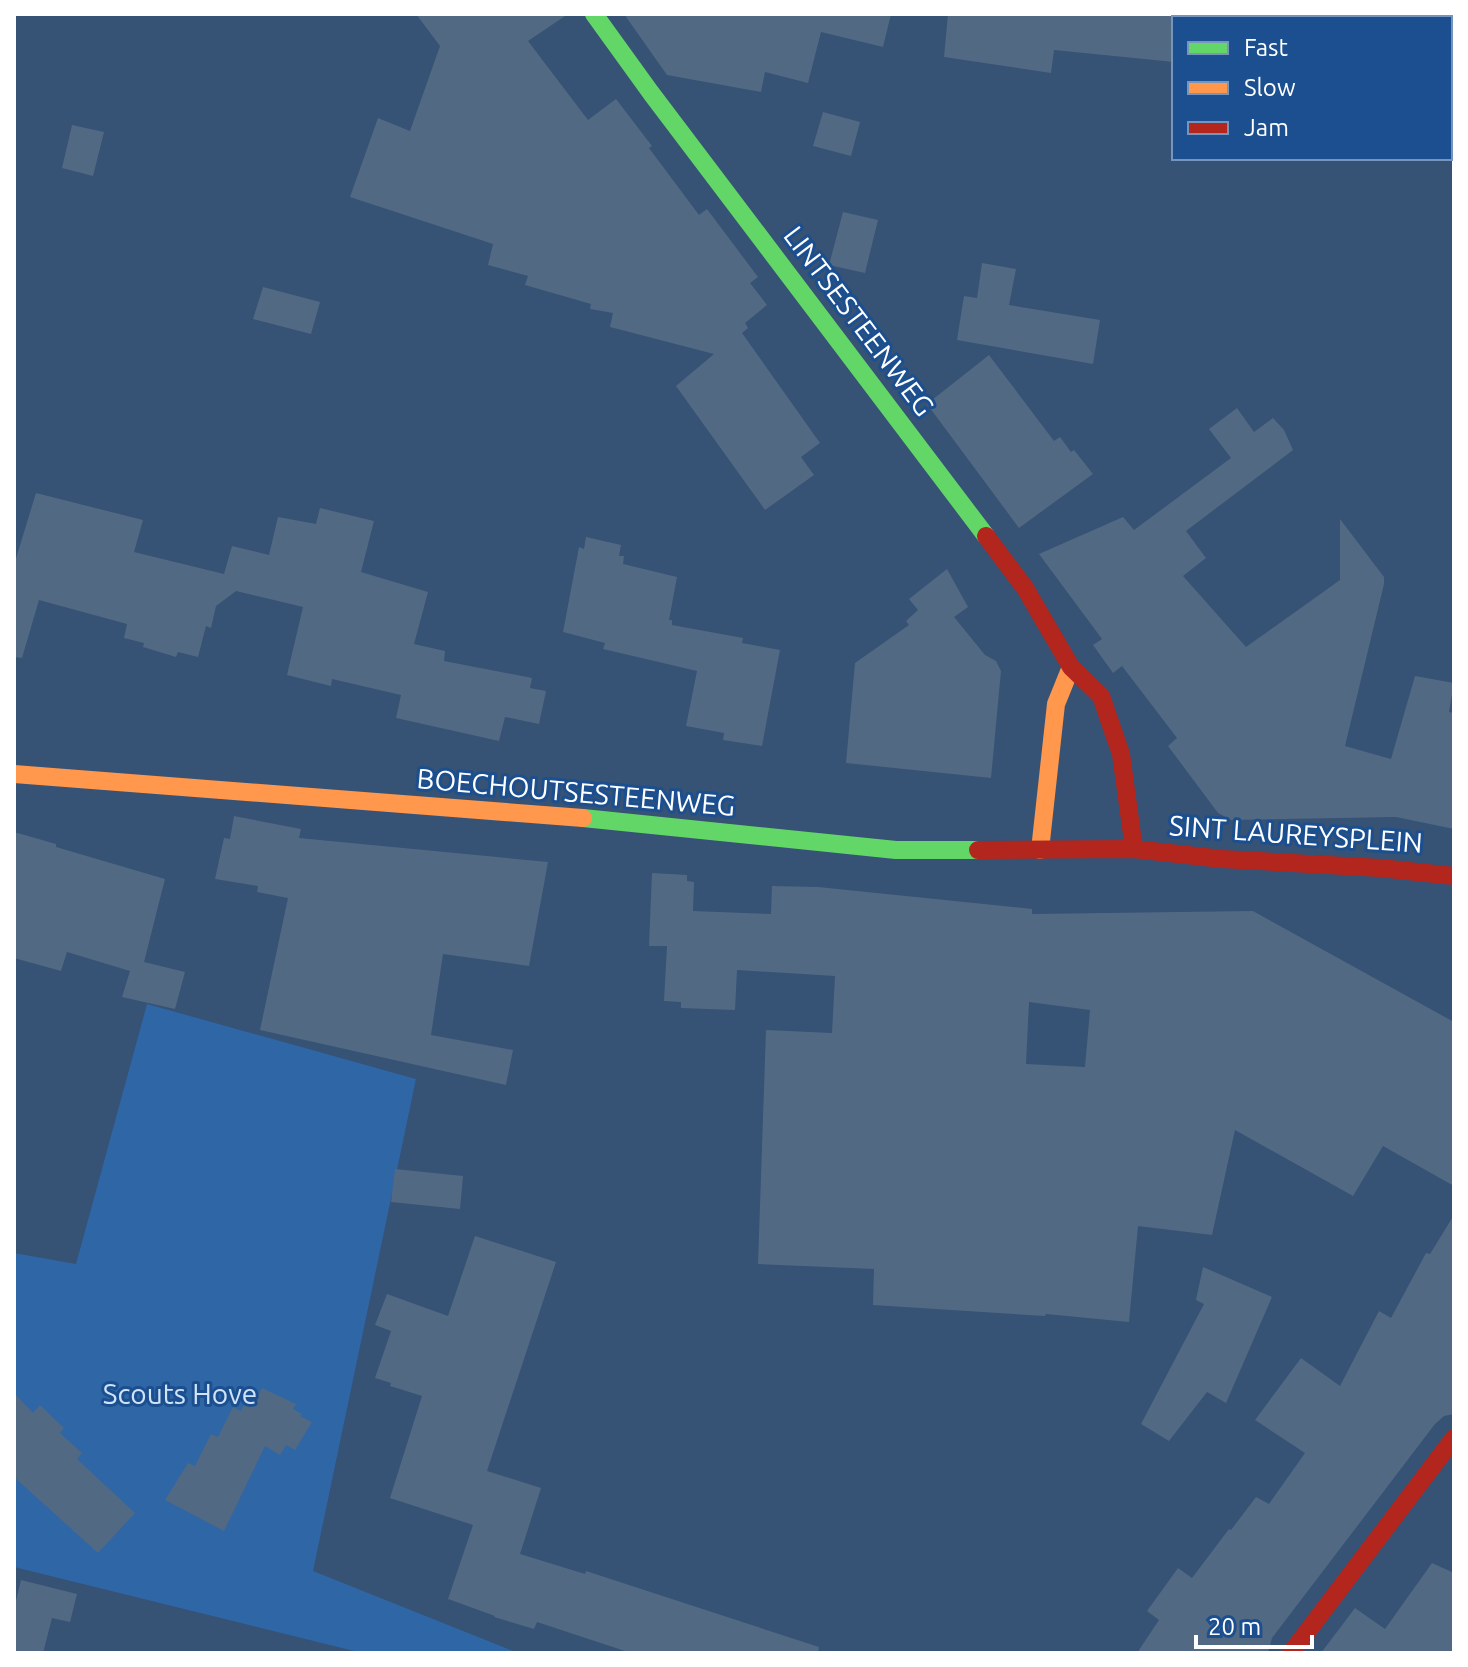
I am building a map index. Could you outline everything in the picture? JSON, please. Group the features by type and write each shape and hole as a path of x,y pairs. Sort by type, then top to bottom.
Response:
{"street":[{"name":"LINTSESTEENWEG","path":"594,14 1025,588 1071,667 1101,696 1121,754 1134,849"},
{"path":"1040,850 1056,704 1071,667"},
{"name":"BOECHOUTSESTEENWEG","path":"14,774 606,820 896,850 1134,849"},
{"name":"SINT LAUREYSPLEIN","path":"1134,849 1222,859 1380,868 1454,876"},
{"path":"1291,1653 1454,1438"}],"green space":[{"name":"Scouts Hove","path":"147,1004 416,1079 313,1571 518,1653 362,1653 14,1567 14,1253 76,1264"}],"building":[{"path":"416,14 568,14 528,41 588,120 616,99 699,215 707,209 758,277 750,283 767,305 745,323 748,328 742,333 820,443 801,457 814,475 765,510 676,386 714,354 610,327 613,313 590,309 591,304 525,285 528,276 488,265 493,244 350,197 378,118 410,131 440,46"},
{"path":"624,14 891,14 883,47 821,32 808,83 765,72 761,92 667,75"},
{"path":"948,14 1174,14 1172,62 1054,50 1051,73 944,57"},
{"path":"823,112 860,122 851,156 813,146"},
{"path":"72,125 104,132 93,176 62,168"},
{"path":"843,212 878,220 865,273 829,265"},
{"path":"982,263 1016,269 1009,305 1100,320 1093,364 957,340 964,296 977,298"},
{"path":"263,287 320,302 311,334 253,319"},
{"path":"989,355 1054,441 1060,437 1093,474 1019,528 927,404"},
{"path":"1237,408 1254,432 1273,418 1284,430 1293,450 1186,531 1206,558 1183,576 1246,647 1340,580 1340,519 1384,577 1345,746 1391,759 1415,676 1454,683 1449,712 1454,713 1454,829 1396,817 1231,820 1218,813 1168,746 1177,738 1122,666 1113,673 1093,645 1102,639 1039,554 1123,517 1134,530 1231,458 1209,429"},
{"path":"36,493 143,520 134,552 224,574 232,546 269,555 278,517 316,524 320,508 374,521 361,572 428,592 414,644 445,651 444,661 532,678 530,688 546,691 539,724 505,717 499,741 396,718 401,695 332,679 331,686 287,675 303,607 236,591 216,606 211,628 206,626 198,657 178,652 176,657 143,647 144,643 124,638 127,624 39,600 22,658 14,657 14,565"},
{"path":"586,537 621,545 619,556 624,556 623,564 677,577 669,620 672,620 672,625 743,638 742,643 780,650 762,746 723,740 724,733 686,726 697,671 603,649 605,643 563,632 579,547 584,549"},
{"path":"947,569 968,607 954,617 985,655 996,661 1001,671 991,778 846,763 855,663 909,625 906,621 918,610 909,599"},
{"path":"234,816 301,829 299,838 548,862 529,966 443,954 431,1035 513,1050 506,1085 260,1030 288,898 257,892 258,886 215,879 224,838 230,839"},
{"path":"14,832 165,879 144,962 185,972 175,1009 122,997 130,971 67,952 61,971 14,958"},
{"path":"652,873 687,875 687,881 694,882 693,911 771,914 772,886 818,887 1032,909 1032,914 1253,911 1454,1022 1454,1186 1383,1146 1353,1196 1235,1130 1212,1235 1138,1226 1129,1322 1046,1314 873,1305 874,1269 758,1264 766,1030 832,1033 835,976 737,970 735,1010 681,1008 681,1002 664,1001 667,946 649,946","holes":["1029,1002 1090,1010 1085,1067 1026,1064"]},
{"path":"395,1169 463,1176 460,1209 391,1202"},
{"path":"1454,1215 1454,1414 1444,1416 1435,1424 1272,1638 1268,1653 1137,1653 1159,1620 1147,1611 1178,1568 1192,1578 1256,1497 1269,1504 1305,1453 1255,1420 1301,1358 1340,1386 1379,1311 1391,1318 1426,1253 1430,1254"},
{"path":"475,1236 556,1262 487,1471 541,1488 520,1554 585,1574 586,1571 819,1647 818,1653 631,1653 537,1622 534,1629 448,1599 473,1525 390,1498 422,1396 375,1378 391,1331 375,1325 387,1294 448,1316"},
{"path":"1203,1267 1272,1297 1226,1403 1207,1392 1169,1441 1141,1424 1204,1304 1196,1300"},
{"path":"262,1388 296,1404 293,1409 312,1422 295,1450 286,1445 280,1455 265,1446 224,1531 165,1500 188,1463 195,1466 211,1434 218,1437 233,1407 241,1411 251,1390 259,1394"},
{"path":"14,1393 33,1413 40,1405 64,1428 60,1433 82,1453 77,1459 135,1513 98,1553 14,1477"},
{"path":"1432,1563 1454,1573 1454,1653 1321,1653 1355,1608 1385,1629"},
{"path":"21,1580 77,1594 70,1622 52,1618 43,1653 14,1653 14,1609"}],"traffic: fast":[{"path":"594,14 986,536"},
{"path":"583,818 896,850 978,850"}],"traffic: slow":[{"path":"1040,850 1056,704 1071,667"},
{"path":"14,774 583,818"}],"traffic: jam":[{"path":"986,536 1025,588 1071,667 1101,696 1121,754 1134,849"},
{"path":"978,850 1134,849 1222,859 1380,868 1454,876"},
{"path":"1291,1653 1454,1438"}]}
